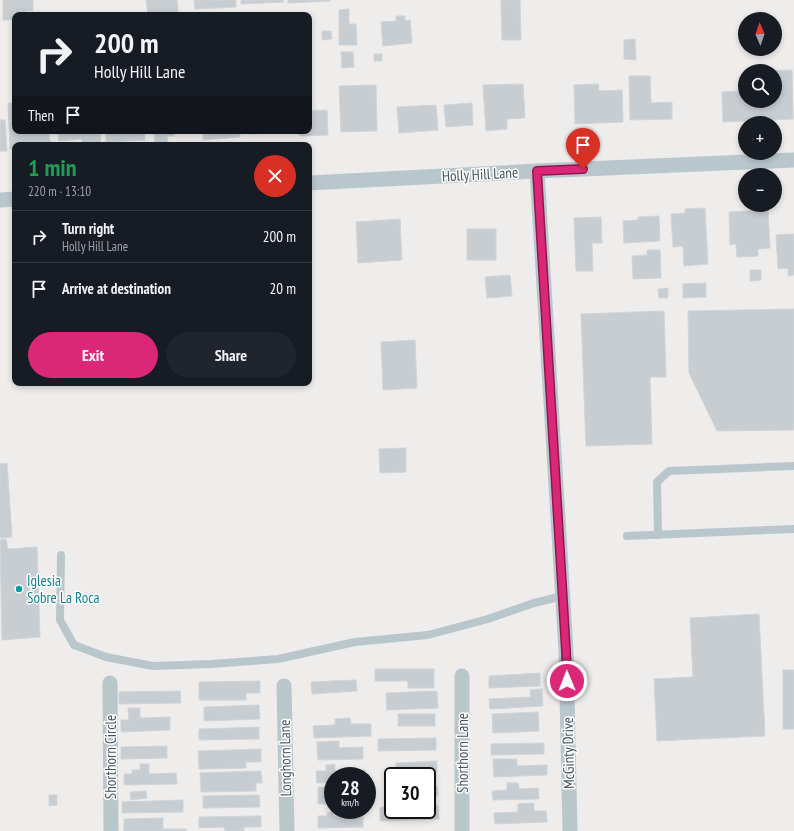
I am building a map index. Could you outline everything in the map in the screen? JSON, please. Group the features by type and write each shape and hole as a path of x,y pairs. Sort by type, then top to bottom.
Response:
{"street":[{"name":"Holly Hill Lane","path":"312,183 794,160"},
{"name":"McGinty Drive","path":"537,171 566,651 570,831"},
{"path":"0,200 12,199"},
{"name":"Shorthorn Lane","path":"462,676 462,831"},
{"name":"Shorthorn Circle","path":"110,683 111,831"},
{"name":"Longhorn Lane","path":"284,686 287,831"}],"lane":[{"path":"658,535 657,482 669,471 794,466"},
{"path":"627,536 794,529"},
{"path":"61,555 60,620 74,645 106,657 153,666 211,664 278,659 355,642 428,635 488,619 534,603 563,596"}],"building":[{"path":"3,0 33,0 33,11 12,12 12,20 3,20"},
{"path":"146,0 177,0 178,12 148,12"},
{"path":"194,0 236,0 236,7 195,9"},
{"path":"241,0 283,0 284,2 241,4"},
{"path":"288,0 330,0 330,1 288,3"},
{"path":"501,0 520,0 521,40 502,40"},
{"path":"349,9 349,24 356,24 357,45 339,45 339,10"},
{"path":"396,16 405,16 405,21 410,20 412,43 383,46 381,22 396,21"},
{"path":"322,31 331,31 332,39 322,40"},
{"path":"635,39 636,60 624,59 624,40"},
{"path":"341,52 353,52 354,67 342,68"},
{"path":"374,54 382,54 382,61 374,61"},
{"path":"782,70 792,70 793,119 782,119 782,116 738,116 738,121 723,122 722,92 738,91 738,108 782,108"},
{"path":"629,76 650,76 651,103 672,102 672,119 630,120"},
{"path":"523,84 525,118 507,119 507,129 486,131 483,85"},
{"path":"598,84 599,91 622,90 623,122 575,124 574,85"},
{"path":"376,85 377,131 341,132 339,86"},
{"path":"8,103 12,103 12,134 49,134 50,142 12,142 12,149 10,149"},
{"path":"472,103 473,125 446,127 444,105"},
{"path":"436,105 438,130 399,133 397,107"},
{"path":"327,110 328,135 300,136 300,134 312,134 312,111"},
{"path":"0,120 5,120 7,151 0,151"},
{"path":"58,134 100,134 101,142 82,142 82,139 59,141"},
{"path":"106,134 144,134 145,140 106,142"},
{"path":"154,134 174,134 174,136 167,136 168,142 155,142"},
{"path":"203,134 240,134 240,137 203,140"},
{"path":"705,208 708,264 684,266 683,246 673,247 671,214 685,213 685,209"},
{"path":"729,212 768,212 770,248 758,249 758,256 737,257 736,244 730,245"},
{"path":"659,216 660,241 624,243 623,221 638,220 638,217"},
{"path":"601,217 602,243 592,243 593,271 576,271 574,218"},
{"path":"400,219 402,260 358,263 356,222"},
{"path":"467,229 496,229 496,260 467,260"},
{"path":"794,234 794,275 788,276 788,268 778,269 776,235"},
{"path":"647,250 660,250 661,278 633,279 632,256 647,255"},
{"path":"750,270 761,270 761,280 750,281"},
{"path":"510,275 512,296 487,298 485,277"},
{"path":"706,283 706,297 683,298 683,284"},
{"path":"668,288 668,298 659,298 658,289"},
{"path":"794,309 794,430 717,431 689,373 688,311"},
{"path":"664,311 666,377 650,377 652,444 586,446 581,314"},
{"path":"415,340 417,388 383,390 381,342"},
{"path":"406,448 406,472 380,473 379,449"},
{"path":"7,463 12,537 0,538 0,464"},
{"name":"Iglesia Sobre La Roca","path":"6,539 8,549 37,547 40,637 2,640 0,540"},
{"path":"759,614 765,736 657,741 654,679 693,677 690,618"},
{"path":"375,669 434,669 434,688 408,688 408,681 375,681"},
{"path":"783,670 794,670 794,729 783,729"},
{"path":"540,673 540,686 489,688 489,676"},
{"path":"356,680 357,691 312,694 311,682"},
{"path":"260,681 260,693 246,693 246,700 199,700 199,682"},
{"path":"542,689 543,706 490,709 489,699 531,697 530,690"},
{"path":"180,691 181,703 119,704 119,692"},
{"path":"437,691 438,708 387,710 386,693"},
{"path":"259,705 260,719 204,721 204,707"},
{"path":"128,708 140,708 140,718 170,717 170,730 121,732 121,720 129,720"},
{"path":"538,712 539,731 493,733 492,714"},
{"path":"398,714 435,714 435,726 398,726"},
{"path":"350,718 351,724 371,724 371,736 314,738 313,726 335,725 335,719"},
{"path":"259,727 259,739 199,740 199,729"},
{"path":"436,738 436,750 378,751 378,739"},
{"path":"339,741 339,748 363,747 363,759 318,760 317,742"},
{"path":"544,743 544,754 491,755 491,744"},
{"path":"167,746 167,758 121,759 121,747"},
{"path":"261,749 261,762 246,762 246,768 199,769 198,751"},
{"path":"493,759 517,759 517,766 547,765 547,775 494,777"},
{"path":"437,761 437,772 436,767 396,767 396,763"},
{"path":"140,764 149,764 149,774 176,773 177,784 124,785 124,774 132,774 132,770 140,770"},
{"path":"335,764 335,767 326,767 326,765"},
{"path":"261,771 262,783 256,783 256,791 201,792 200,773"},
{"path":"316,771 324,771 324,783 317,783"},
{"path":"507,783 518,783 519,789 538,788 539,799 493,800 492,791 507,790"},
{"path":"436,786 437,786 438,796 436,796"},
{"path":"318,787 324,787 324,804 318,804"},
{"path":"146,791 147,798 131,800 130,792"},
{"path":"49,795 57,795 57,805 49,806"},
{"path":"259,795 260,807 203,808 203,796"},
{"path":"183,800 183,812 122,813 122,802"},
{"path":"534,803 534,811 546,811 547,822 495,824 494,813 518,812 518,804"},
{"path":"436,805 438,805 439,819 380,821 380,807 384,807 384,819 436,819"},
{"path":"261,816 261,827 244,827 244,831 225,831 224,827 199,828 199,817"},
{"path":"318,816 324,816 324,819 363,819 363,827 318,828"},
{"path":"163,818 163,829 186,829 186,831 124,831 124,819"}],"place":[{"name":"Iglesia Sobre La Roca","path":"19,589"}],"route":[{"path":"567,681 537,171 583,169"}]}
